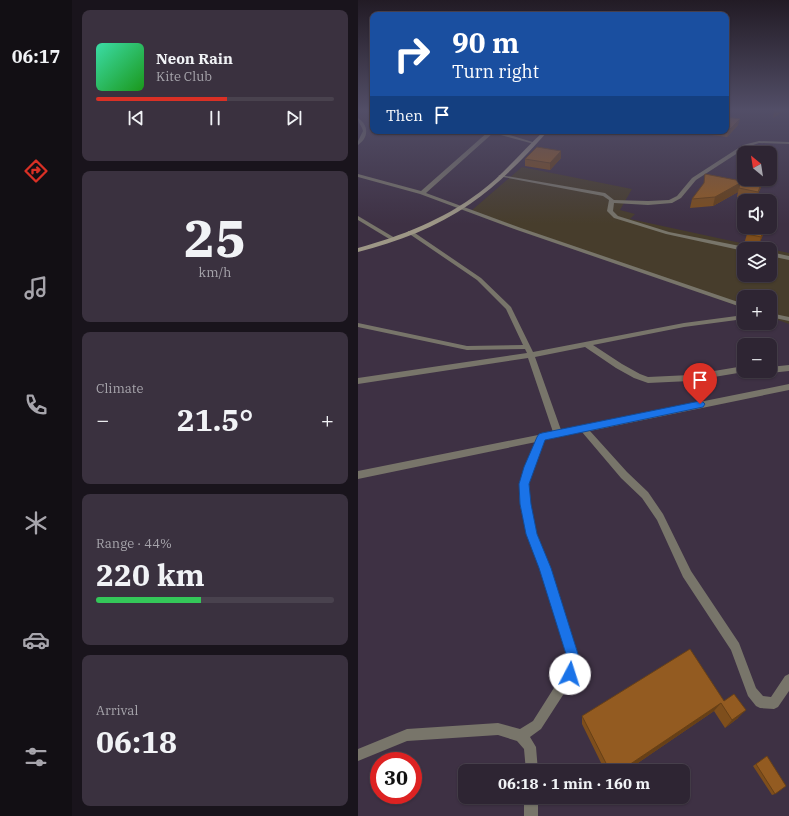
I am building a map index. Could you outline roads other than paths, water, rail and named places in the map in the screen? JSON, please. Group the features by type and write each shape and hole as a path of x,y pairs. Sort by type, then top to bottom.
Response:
{"main road":[{"path":"358,250 410,232 460,208 483,192 530,147"}],"street":[{"path":"422,193 474,147"},
{"path":"500,176 605,196 610,198 611,201 648,204 670,202 679,197 694,179 742,147"},
{"path":"359,177 422,193 460,208 737,304"},
{"path":"611,201 610,211 616,217 628,222 668,233 737,247"},
{"path":"358,218 393,239"},
{"path":"410,232 479,279 509,308 531,355 558,433"},
{"path":"777,255 789,258"},
{"path":"777,316 789,319"},
{"path":"358,381 531,355 684,325 737,318"},
{"path":"358,325 467,348 527,347"},
{"path":"587,345 619,366 648,380 690,378 737,370"},
{"path":"777,369 789,368"},
{"path":"358,475 789,387"},
{"path":"583,428 624,475 645,495 660,517 687,574 735,647 752,692 760,702 774,703 789,680"},
{"path":"521,736 536,724 570,674 572,654 545,568 532,534 526,504 524,484 529,467 542,437"},
{"path":"358,755 407,735 498,729 521,736 530,747 531,764"},
{"path":"531,804 531,816"}]}
